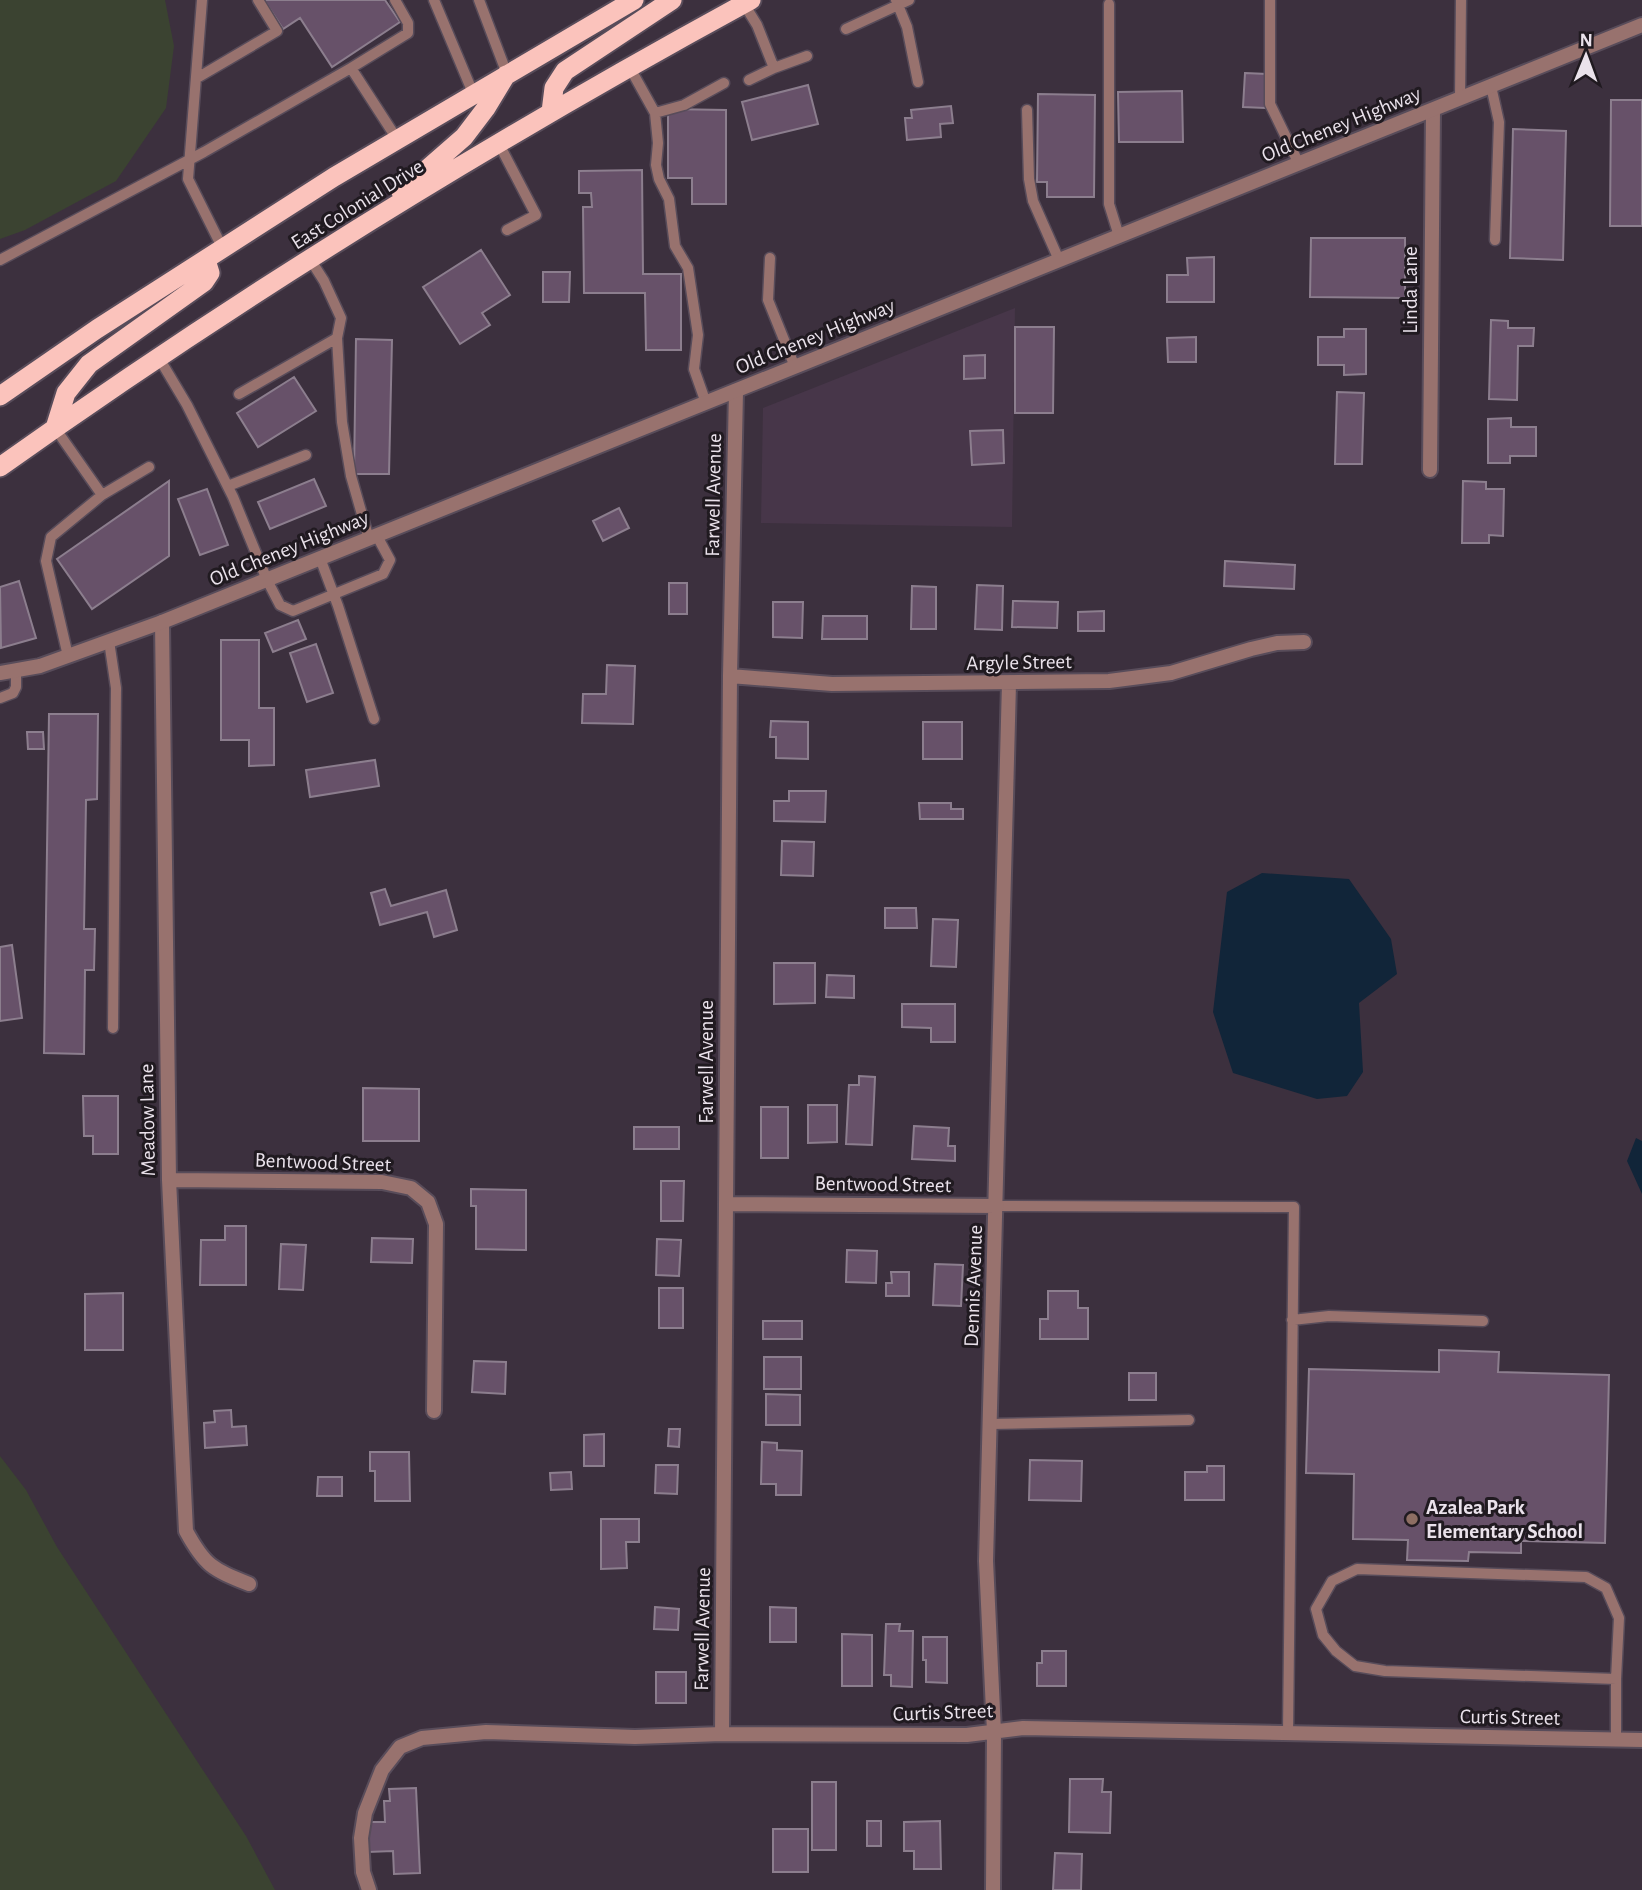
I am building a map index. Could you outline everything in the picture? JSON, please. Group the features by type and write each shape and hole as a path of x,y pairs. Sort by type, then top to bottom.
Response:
{"highway":[{"name":"East Colonial Drive","path":"0,396 97,330 397,139 634,0"},
{"path":"551,112 554,88 565,71 672,0"},
{"name":"East Colonial Drive","path":"0,467 159,358 360,227 551,112 747,2"},
{"path":"360,227 464,137 507,74"},
{"path":"55,428 66,393 89,364 204,282 210,273 206,260"}],"street":[{"name":"Old Cheney Highway","path":"0,673 40,666 162,622 1642,26"},
{"name":"Linda Lane","path":"1430,470 1433,110"},
{"name":"Farwell Avenue","path":"722,1734 730,676 736,391"},
{"name":"Meadow Lane","path":"162,622 169,1180 186,1531 197,1552 216,1571 249,1584"},
{"name":"Argyle Street","path":"730,676 832,684 1109,681 1171,673 1264,646 1304,642"},
{"name":"Dennis Avenue","path":"993,1890 994,1732 986,1561 1009,683"},
{"name":"Bentwood Street","path":"169,1180 382,1182 411,1188 428,1202 436,1224 433,1411"},
{"name":"Bentwood Street","path":"726,1203 997,1206"},
{"name":"Curtis Street","path":"369,1890 363,1872 361,1838 365,1813 382,1770 400,1747 422,1738 486,1732 635,1737 722,1734 967,1735 1023,1728 1642,1740"}],"lane":[{"path":"202,0 188,179 223,249"},
{"path":"197,78 276,32 258,0"},
{"path":"0,260 188,160 408,33 408,23 395,0"},
{"path":"434,0 473,93"},
{"path":"479,0 507,74"},
{"path":"846,29 897,2 909,0"},
{"path":"1270,0 1270,104 1299,164"},
{"path":"1460,99 1461,0"},
{"path":"747,2 774,68"},
{"path":"897,2 907,27 918,82"},
{"path":"1109,4 1109,204 1119,236"},
{"path":"749,80 807,57"},
{"path":"351,68 397,139"},
{"path":"630,68 656,113 656,165 659,179 669,199 676,246 688,268 698,335 694,369 706,403"},
{"path":"656,113 684,104 724,83"},
{"path":"1491,86 1499,122 1495,240"},
{"path":"1027,110 1029,179 1033,201 1059,260"},
{"path":"499,144 536,215 507,230"},
{"path":"770,258 768,300 795,367"},
{"path":"159,358 187,405 228,486 280,605 293,611 383,575 390,560 373,537 351,476 342,422 337,338 341,318 324,281 310,259"},
{"path":"239,394 337,338"},
{"path":"55,428 102,495"},
{"path":"228,486 306,455"},
{"path":"68,656 46,561 51,537 102,495 149,467"},
{"path":"320,558 374,719"},
{"path":"108,642 116,688 113,1028"},
{"path":"0,698 13,693 16,687 16,670"},
{"path":"997,1206 1294,1207 1288,1733"},
{"path":"1292,1320 1328,1316 1483,1321"},
{"path":"990,1424 1189,1420"},
{"path":"1616,1679 1385,1671 1355,1666 1336,1651 1323,1635 1316,1609 1332,1581 1357,1569 1586,1577 1606,1588 1619,1618 1616,1740"}],"shaded area":[{"path":"1015,308 1012,527 761,523 763,408"}],"green space":[{"path":"0,0 165,0 174,46 166,108 116,181 25,230 0,239"},
{"path":"0,1456 26,1490 57,1547 246,1836 275,1890 0,1890"}],"water":[{"path":"1262,873 1349,879 1391,939 1397,974 1359,1003 1363,1072 1347,1096 1317,1099 1233,1073 1213,1012 1227,892"},
{"path":"1636,1138 1642,1141 1642,1194 1627,1161"}],"building":[{"path":"264,0 385,0 400,22 332,67 300,18 283,29"},
{"path":"1245,73 1267,74 1265,108 1243,107"},
{"path":"808,85 818,124 752,140 742,102"},
{"path":"1182,91 1183,142 1119,142 1118,92"},
{"path":"1038,94 1095,95 1094,197 1047,197 1047,182 1037,182"},
{"path":"1611,100 1642,100 1642,226 1610,226"},
{"path":"951,106 953,123 940,124 941,137 907,140 905,118 912,118 911,110"},
{"path":"668,109 726,110 726,204 692,204 692,178 668,178"},
{"path":"1513,129 1566,131 1563,260 1510,258"},
{"path":"642,170 643,274 681,274 681,350 646,350 645,293 584,293 583,207 592,207 591,193 579,193 579,171"},
{"path":"1311,238 1405,238 1405,298 1310,297"},
{"path":"481,250 510,295 482,313 490,325 460,344 423,287"},
{"path":"1214,257 1214,302 1167,302 1167,275 1188,275 1187,258"},
{"path":"543,272 570,272 569,302 543,302"},
{"path":"1491,320 1508,321 1508,328 1534,328 1533,346 1518,346 1517,400 1489,399"},
{"path":"1015,327 1054,327 1053,413 1015,413"},
{"path":"1344,329 1366,329 1366,374 1344,375 1344,365 1318,365 1318,337 1344,337"},
{"path":"1196,337 1196,362 1168,362 1167,338"},
{"path":"356,339 392,340 389,474 354,474"},
{"path":"985,355 985,378 964,379 964,356"},
{"path":"294,377 316,411 258,447 237,413"},
{"path":"1337,392 1364,393 1362,464 1335,464"},
{"path":"1511,418 1511,427 1536,427 1536,456 1510,456 1510,463 1488,463 1488,419"},
{"path":"1003,430 1004,463 972,465 970,431"},
{"path":"314,479 326,506 270,529 258,502"},
{"path":"169,481 169,556 92,609 57,559"},
{"path":"1463,481 1486,482 1486,489 1504,489 1503,536 1489,535 1489,543 1462,543"},
{"path":"207,489 228,545 200,555 178,499"},
{"path":"619,508 629,528 603,541 593,521"},
{"path":"1225,561 1295,565 1294,589 1224,586"},
{"path":"19,581 36,638 1,648 0,587"},
{"path":"669,583 687,583 687,614 669,614"},
{"path":"977,585 1003,586 1002,630 975,629"},
{"path":"912,586 936,587 936,629 911,629"},
{"path":"1013,601 1058,602 1057,628 1012,627"},
{"path":"773,602 803,602 802,638 773,637"},
{"path":"1104,611 1104,631 1078,631 1078,612"},
{"path":"823,616 867,616 867,639 822,639"},
{"path":"298,620 306,639 273,652 265,633"},
{"path":"221,640 259,640 259,708 274,708 274,765 249,766 249,740 221,740"},
{"path":"316,644 333,693 307,702 290,653"},
{"path":"607,665 635,666 633,724 582,723 583,694 606,694"},
{"path":"49,714 98,714 97,799 86,800 84,929 95,929 94,970 85,970 84,1054 44,1053"},
{"path":"771,721 808,722 808,759 776,758 776,737 770,737"},
{"path":"923,722 962,722 962,759 923,759"},
{"path":"27,732 43,732 44,749 28,749"},
{"path":"375,760 379,786 310,797 306,770"},
{"path":"789,791 826,791 825,822 774,821 774,801 789,801"},
{"path":"919,803 951,803 951,809 963,809 963,819 920,819"},
{"path":"782,841 814,842 813,876 781,875"},
{"path":"385,889 391,906 446,890 457,930 434,937 427,912 380,925 371,893"},
{"path":"885,908 916,908 917,928 885,928"},
{"path":"933,919 958,920 956,967 931,966"},
{"path":"12,945 22,1018 0,1021 0,947"},
{"path":"774,963 815,963 815,1003 774,1004"},
{"path":"827,975 854,976 854,998 826,997"},
{"path":"902,1004 955,1004 955,1042 931,1042 931,1028 902,1027"},
{"path":"859,1076 875,1077 872,1145 846,1144 849,1085 859,1085"},
{"path":"363,1088 419,1089 419,1141 363,1141"},
{"path":"83,1096 118,1096 118,1154 93,1154 93,1136 84,1136"},
{"path":"808,1105 837,1105 837,1142 808,1143"},
{"path":"761,1107 788,1107 788,1158 761,1158"},
{"path":"914,1126 949,1128 948,1146 955,1146 955,1161 912,1159"},
{"path":"634,1127 679,1127 679,1149 634,1149"},
{"path":"661,1181 684,1181 683,1221 661,1221"},
{"path":"471,1189 526,1190 526,1250 476,1249 476,1206 471,1206"},
{"path":"225,1226 246,1226 246,1285 200,1285 201,1240 225,1240"},
{"path":"372,1238 413,1239 412,1263 371,1262"},
{"path":"657,1239 681,1240 679,1276 656,1275"},
{"path":"281,1244 306,1245 303,1290 279,1289"},
{"path":"847,1250 877,1251 876,1283 846,1282"},
{"path":"935,1264 963,1265 961,1306 933,1305"},
{"path":"891,1272 909,1272 909,1296 886,1296 886,1283 892,1283"},
{"path":"659,1288 683,1288 683,1328 659,1328"},
{"path":"1048,1291 1078,1291 1078,1308 1088,1308 1088,1339 1040,1339 1040,1319 1048,1319"},
{"path":"123,1293 123,1350 85,1350 85,1294"},
{"path":"763,1321 802,1321 802,1339 763,1339"},
{"path":"1439,1350 1499,1352 1498,1372 1609,1375 1605,1543 1521,1541 1521,1553 1469,1552 1468,1561 1407,1560 1408,1540 1353,1539 1354,1474 1306,1473 1309,1369 1439,1372"},
{"path":"764,1357 801,1357 801,1389 764,1389"},
{"path":"474,1361 506,1362 505,1394 472,1392"},
{"path":"1129,1373 1156,1373 1156,1400 1129,1400"},
{"path":"766,1394 800,1395 800,1425 766,1425"},
{"path":"231,1410 232,1427 246,1426 247,1445 205,1448 204,1423 215,1422 214,1411"},
{"path":"669,1429 680,1429 679,1447 668,1446"},
{"path":"604,1434 604,1466 584,1466 584,1435"},
{"path":"762,1442 777,1443 777,1450 802,1451 801,1495 776,1495 776,1484 761,1484"},
{"path":"370,1452 409,1452 410,1501 375,1501 375,1471 370,1471"},
{"path":"1030,1460 1082,1461 1081,1501 1029,1500"},
{"path":"656,1465 678,1465 677,1494 655,1493"},
{"path":"1207,1466 1224,1466 1224,1500 1185,1500 1185,1472 1207,1472"},
{"path":"571,1472 572,1489 551,1490 550,1473"},
{"path":"318,1477 342,1477 342,1496 317,1496"},
{"path":"601,1519 639,1519 639,1542 626,1542 627,1568 601,1569"},
{"path":"655,1607 679,1609 678,1630 654,1629"},
{"path":"770,1607 796,1608 796,1642 770,1642"},
{"path":"886,1624 900,1624 899,1631 913,1631 912,1687 891,1686 891,1675 884,1675"},
{"path":"842,1634 872,1635 872,1686 842,1686"},
{"path":"923,1637 947,1637 947,1683 926,1682"},
{"path":"1042,1651 1066,1651 1066,1686 1037,1686 1037,1663 1042,1663"},
{"path":"656,1672 686,1672 686,1703 656,1703"},
{"path":"1070,1779 1103,1779 1102,1792 1111,1792 1110,1833 1069,1832"},
{"path":"812,1782 836,1782 836,1850 812,1850"},
{"path":"416,1788 420,1873 394,1874 393,1851 368,1852 366,1822 385,1822 384,1801 390,1801 389,1789"},
{"path":"867,1821 881,1821 881,1846 867,1846"},
{"path":"940,1821 941,1869 914,1869 914,1851 904,1851 904,1822"},
{"path":"773,1829 808,1829 808,1872 773,1872"},
{"path":"1055,1853 1082,1854 1081,1890 1053,1890"}],"place":[{"name":"Azalea Park Elementary School","path":"1412,1519"}]}
